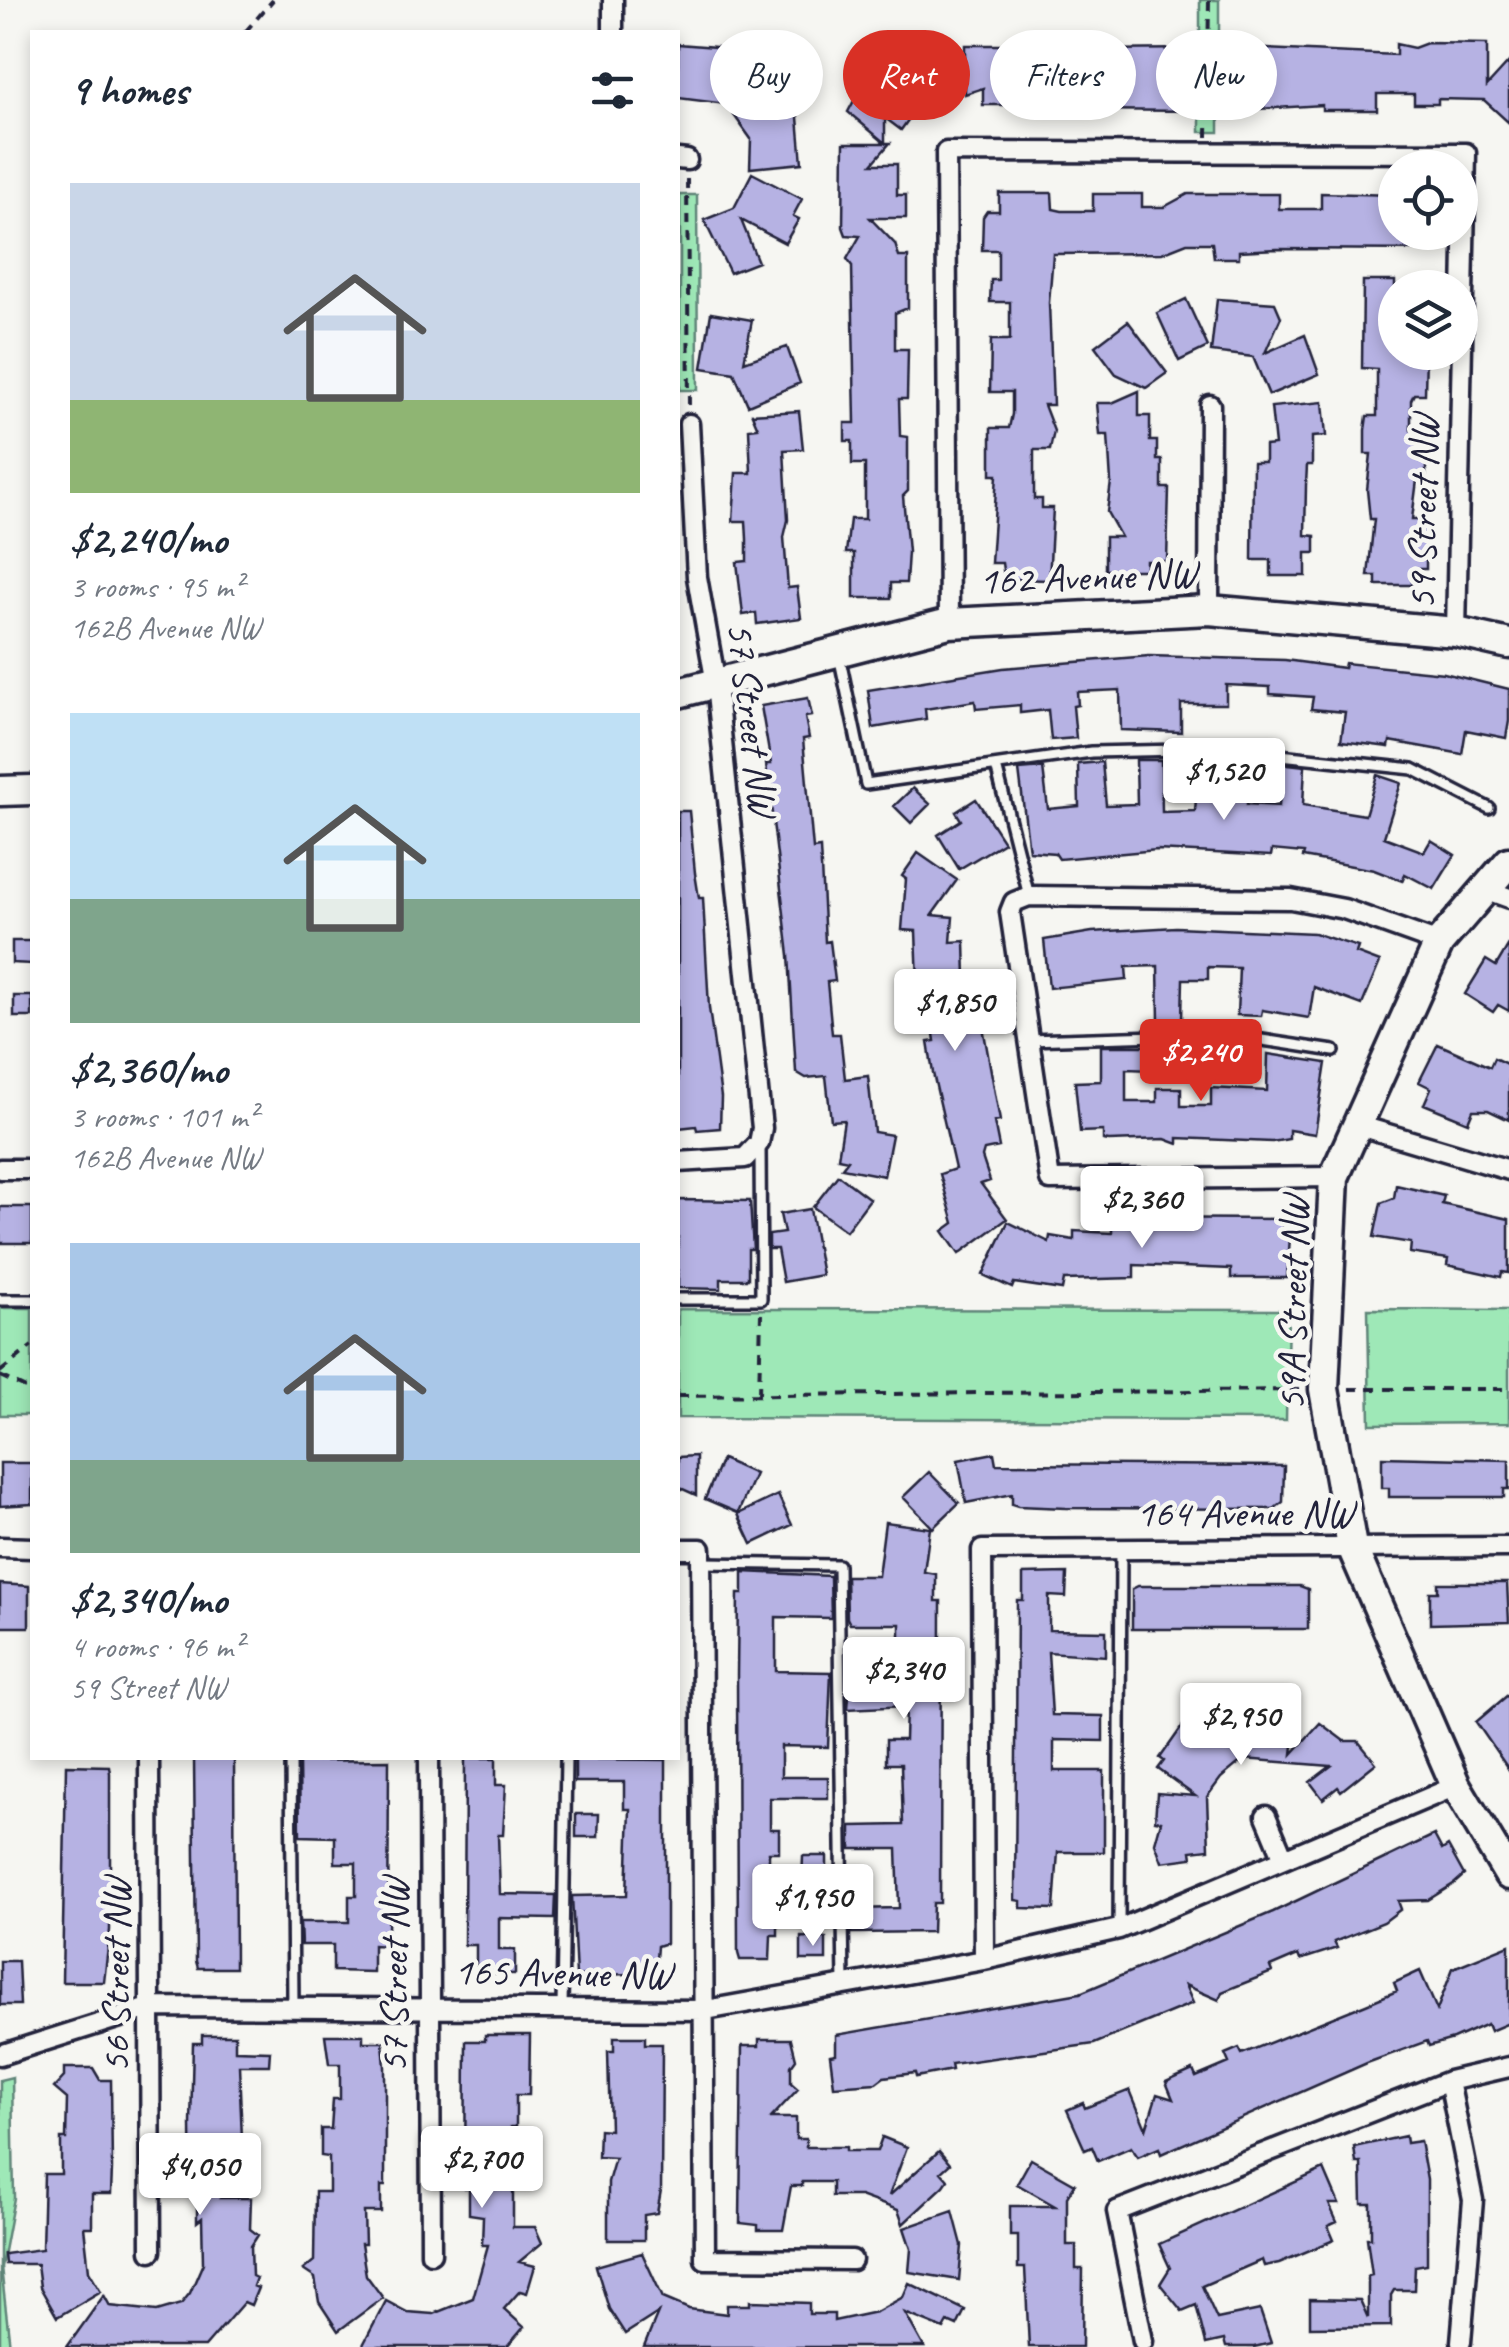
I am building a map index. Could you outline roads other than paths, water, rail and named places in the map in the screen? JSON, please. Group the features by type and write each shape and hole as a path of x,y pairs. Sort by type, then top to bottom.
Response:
{"street":[{"path":"613,0 613,30"},
{"name":"59 Street NW","path":"949,623 946,152 1466,152 1456,632"},
{"path":"1209,610 1210,405"},
{"name":"57 Street NW","path":"689,424 694,544 716,684 762,1113 759,1143"},
{"name":"162 Avenue NW","path":"680,693 949,623 1209,610 1456,632 1509,644"},
{"path":"0,791 30,790"},
{"name":"59A Street NW","path":"1509,862 1498,894 1439,943 1334,1177 1324,1389 1352,1547 1456,1786 1509,1875"},
{"path":"1334,1177 1050,1180 1010,912 1014,902 1029,896 1291,899 1344,910 1439,943"},
{"path":"1358,1125 1509,1170"},
{"path":"680,1162 745,1158 759,1143"},
{"path":"0,1169 30,1169"},
{"path":"0,1547 30,1548"},
{"name":"164 Avenue NW","path":"984,1960 982,1550 1509,1548"},
{"path":"680,1550 701,1556 705,2260 852,2260"},
{"name":"56 Street NW","path":"149,1760 152,2251"},
{"name":"57 Street NW","path":"429,1760 431,2253"},
{"name":"165 Avenue NW","path":"0,2054 152,2006 706,2010 844,1986 1120,1929 1456,1786"},
{"path":"1266,1816 1284,1859"},
{"path":"1142,2341 1117,2210 1450,2081 1509,2068"},
{"path":"1450,2081 1473,2200 1462,2342"}],"lane":[{"path":"838,651 866,784 1091,752 1224,749 1413,769 1489,808"},
{"path":"996,766 1029,896"},
{"path":"1028,1040 1223,1034 1334,1051"},
{"path":"680,1300 762,1299 759,1143"},
{"path":"0,1300 30,1300"},
{"path":"1120,1929 1121,1549"},
{"path":"701,1556 838,1565 844,1986"},
{"path":"291,1760 294,2006"},
{"path":"562,2008 566,1760"}]}
